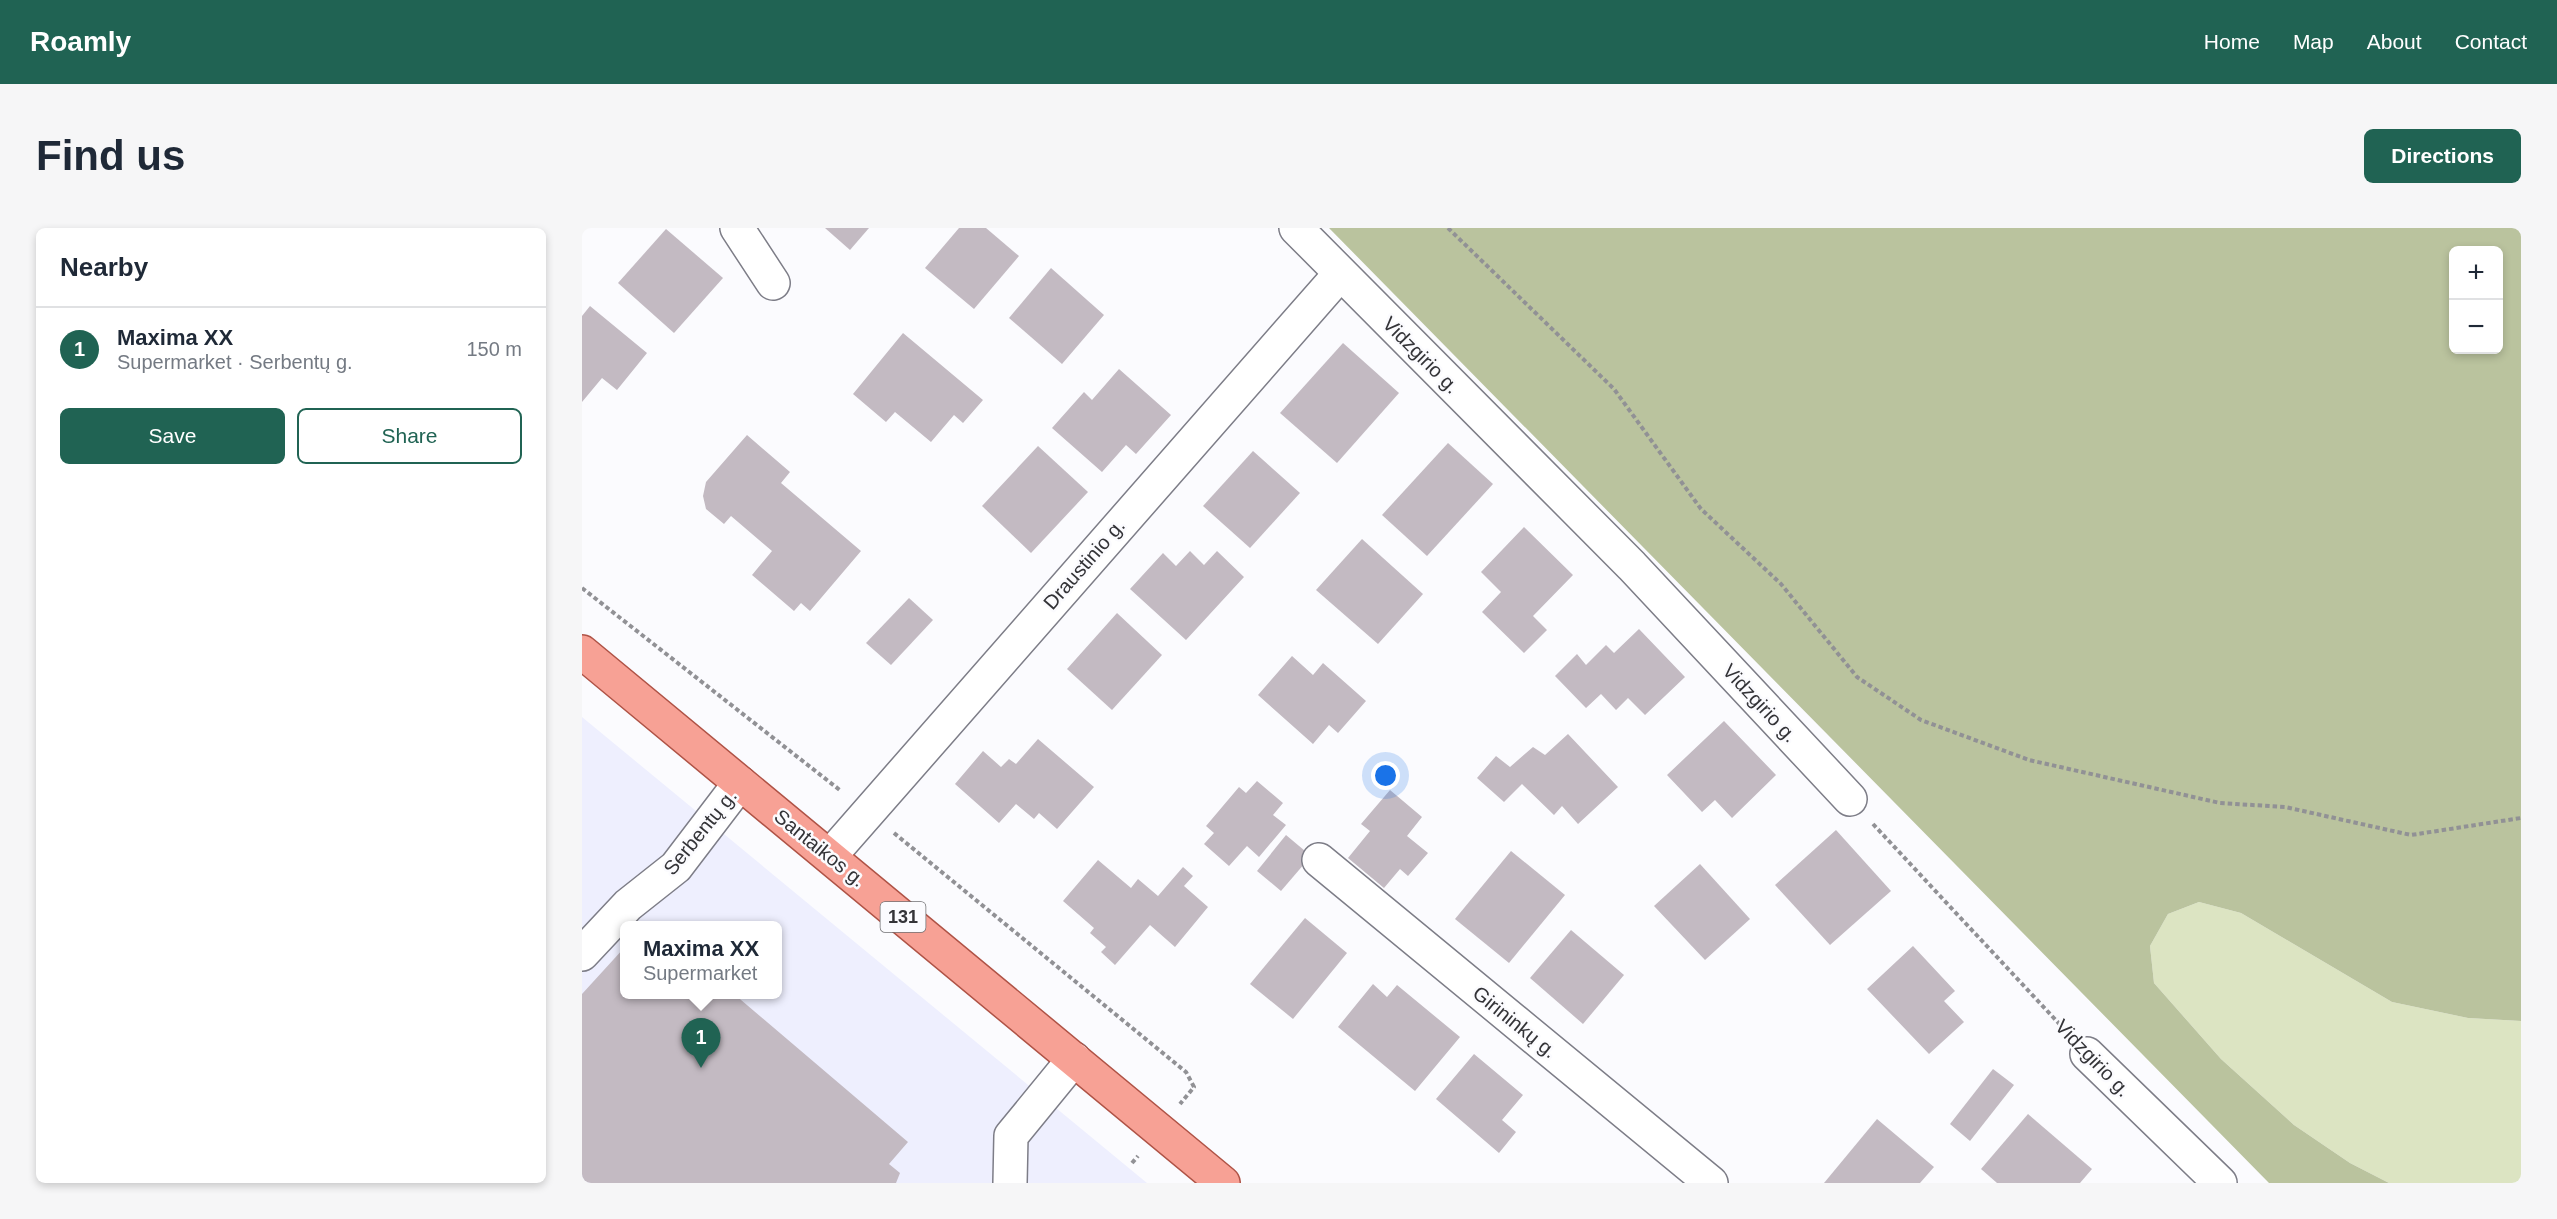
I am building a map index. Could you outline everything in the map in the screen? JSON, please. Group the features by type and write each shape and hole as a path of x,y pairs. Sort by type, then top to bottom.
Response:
{"main road":[{"name":"Santaikos g.","path":"582,652 1223,1183"}],"street":[{"path":"737,228 773,283"},
{"name":"Vidzgirio g.","path":"1296,228 1632,566 1850,799"},
{"name":"Draustinio g.","path":"830,856 1340,274"},
{"name":"Serbentų g.","path":"582,954 628,905 676,867 740,783"},
{"name":"Girininkų g.","path":"1319,860 1711,1183"},
{"name":"Vidzgirio g.","path":"2087,1054 2220,1183"},
{"path":"1010,1183 1011,1136 1074,1059"}],"path":[{"path":"1448,228 1614,388 1701,509 1781,584 1857,677 1921,720 2029,760 2220,803 2285,807 2411,835 2521,818"},
{"name":"Vidzgirio g.","path":"1850,799 2087,1054"}],"shaded area":[{"path":"582,717 1147,1183 582,1183"}],"green space":[{"path":"1329,228 2521,228 2521,1021 2468,1018 2392,1002 2241,913 2199,902 2168,914 2150,946 2154,983 2221,1059 2294,1125 2350,1163 2389,1183 2269,1183"},
{"path":"2199,902 2241,913 2392,1002 2468,1018 2521,1021 2521,1183 2389,1183 2350,1163 2294,1125 2221,1059 2154,983 2150,946 2168,914"}],"building":[{"path":"825,228 869,228 850,250"},
{"path":"959,228 986,228 1019,256 974,309 925,268"},
{"path":"666,229 723,278 674,333 618,283"},
{"path":"1051,268 1104,315 1062,364 1009,318"},
{"path":"590,306 647,353 617,390 602,378 582,402 582,316"},
{"path":"903,333 983,400 963,423 954,415 931,442 895,412 886,422 853,394"},
{"path":"1343,343 1399,393 1337,463 1280,413"},
{"path":"1119,369 1171,415 1136,454 1126,445 1102,472 1052,428 1084,392 1092,400"},
{"path":"747,435 790,472 781,483 861,551 810,611 801,603 794,611 752,575 772,551 731,516 724,524 706,509 703,496 706,482"},
{"path":"1448,443 1493,484 1427,556 1382,515"},
{"path":"1038,446 1088,492 1031,553 982,506"},
{"path":"1253,451 1300,493 1250,548 1203,506"},
{"path":"1524,527 1573,575 1533,616 1547,630 1524,653 1482,612 1501,592 1481,572"},
{"path":"1362,539 1423,594 1378,644 1316,590"},
{"path":"1190,551 1204,565 1217,551 1244,577 1186,640 1130,589 1163,553 1176,566"},
{"path":"909,598 933,620 891,665 866,643"},
{"path":"1117,613 1162,655 1112,710 1067,669"},
{"path":"1639,629 1685,677 1645,715 1628,698 1616,710 1601,694 1586,708 1555,676 1577,654 1586,665 1606,645 1614,653"},
{"path":"1292,656 1313,675 1323,663 1366,701 1338,733 1329,725 1313,744 1258,695"},
{"path":"1724,721 1776,775 1732,818 1715,800 1702,812 1667,775"},
{"path":"1568,734 1618,787 1578,824 1562,806 1554,815 1522,784 1504,802 1477,778 1496,756 1510,767 1533,747 1545,755"},
{"path":"1038,739 1094,787 1057,829 1039,813 1034,819 1016,804 999,823 955,784 983,751 1001,767 1009,759 1016,764"},
{"path":"1257,781 1283,803 1273,815 1286,825 1259,857 1247,846 1229,866 1204,844 1214,833 1206,826 1239,787 1246,793"},
{"path":"1390,790 1422,817 1407,836 1428,853 1408,876 1400,869 1384,888 1348,858 1370,831 1361,824"},
{"path":"1836,830 1891,891 1830,945 1775,885"},
{"path":"1286,835 1311,856 1281,891 1257,871"},
{"path":"1511,851 1565,895 1509,963 1455,919"},
{"path":"1098,860 1131,888 1138,879 1158,896 1183,867 1193,876 1184,886 1208,907 1175,947 1150,925 1115,965 1101,952 1106,947 1090,933 1094,928 1063,901"},
{"path":"1700,864 1750,919 1705,960 1654,906"},
{"path":"1305,918 1347,953 1293,1019 1250,984"},
{"path":"1571,930 1624,975 1583,1024 1530,978"},
{"path":"1913,946 1955,991 1944,1001 1964,1022 1929,1054 1867,989"},
{"path":"620,952 620,999 740,999 908,1142 889,1164 900,1173 896,1183 582,1183 582,994"},
{"path":"1373,984 1387,997 1397,985 1460,1037 1415,1091 1338,1027"},
{"path":"1474,1054 1523,1095 1502,1120 1516,1132 1499,1153 1436,1099"},
{"path":"1993,1069 2014,1085 1970,1141 1950,1124"},
{"path":"2028,1114 2092,1169 2080,1183 1997,1183 1981,1169"},
{"path":"1877,1119 1934,1167 1920,1183 1824,1183"}],"place":[{"name":"Maxima XX","path":"701,1068"}]}
